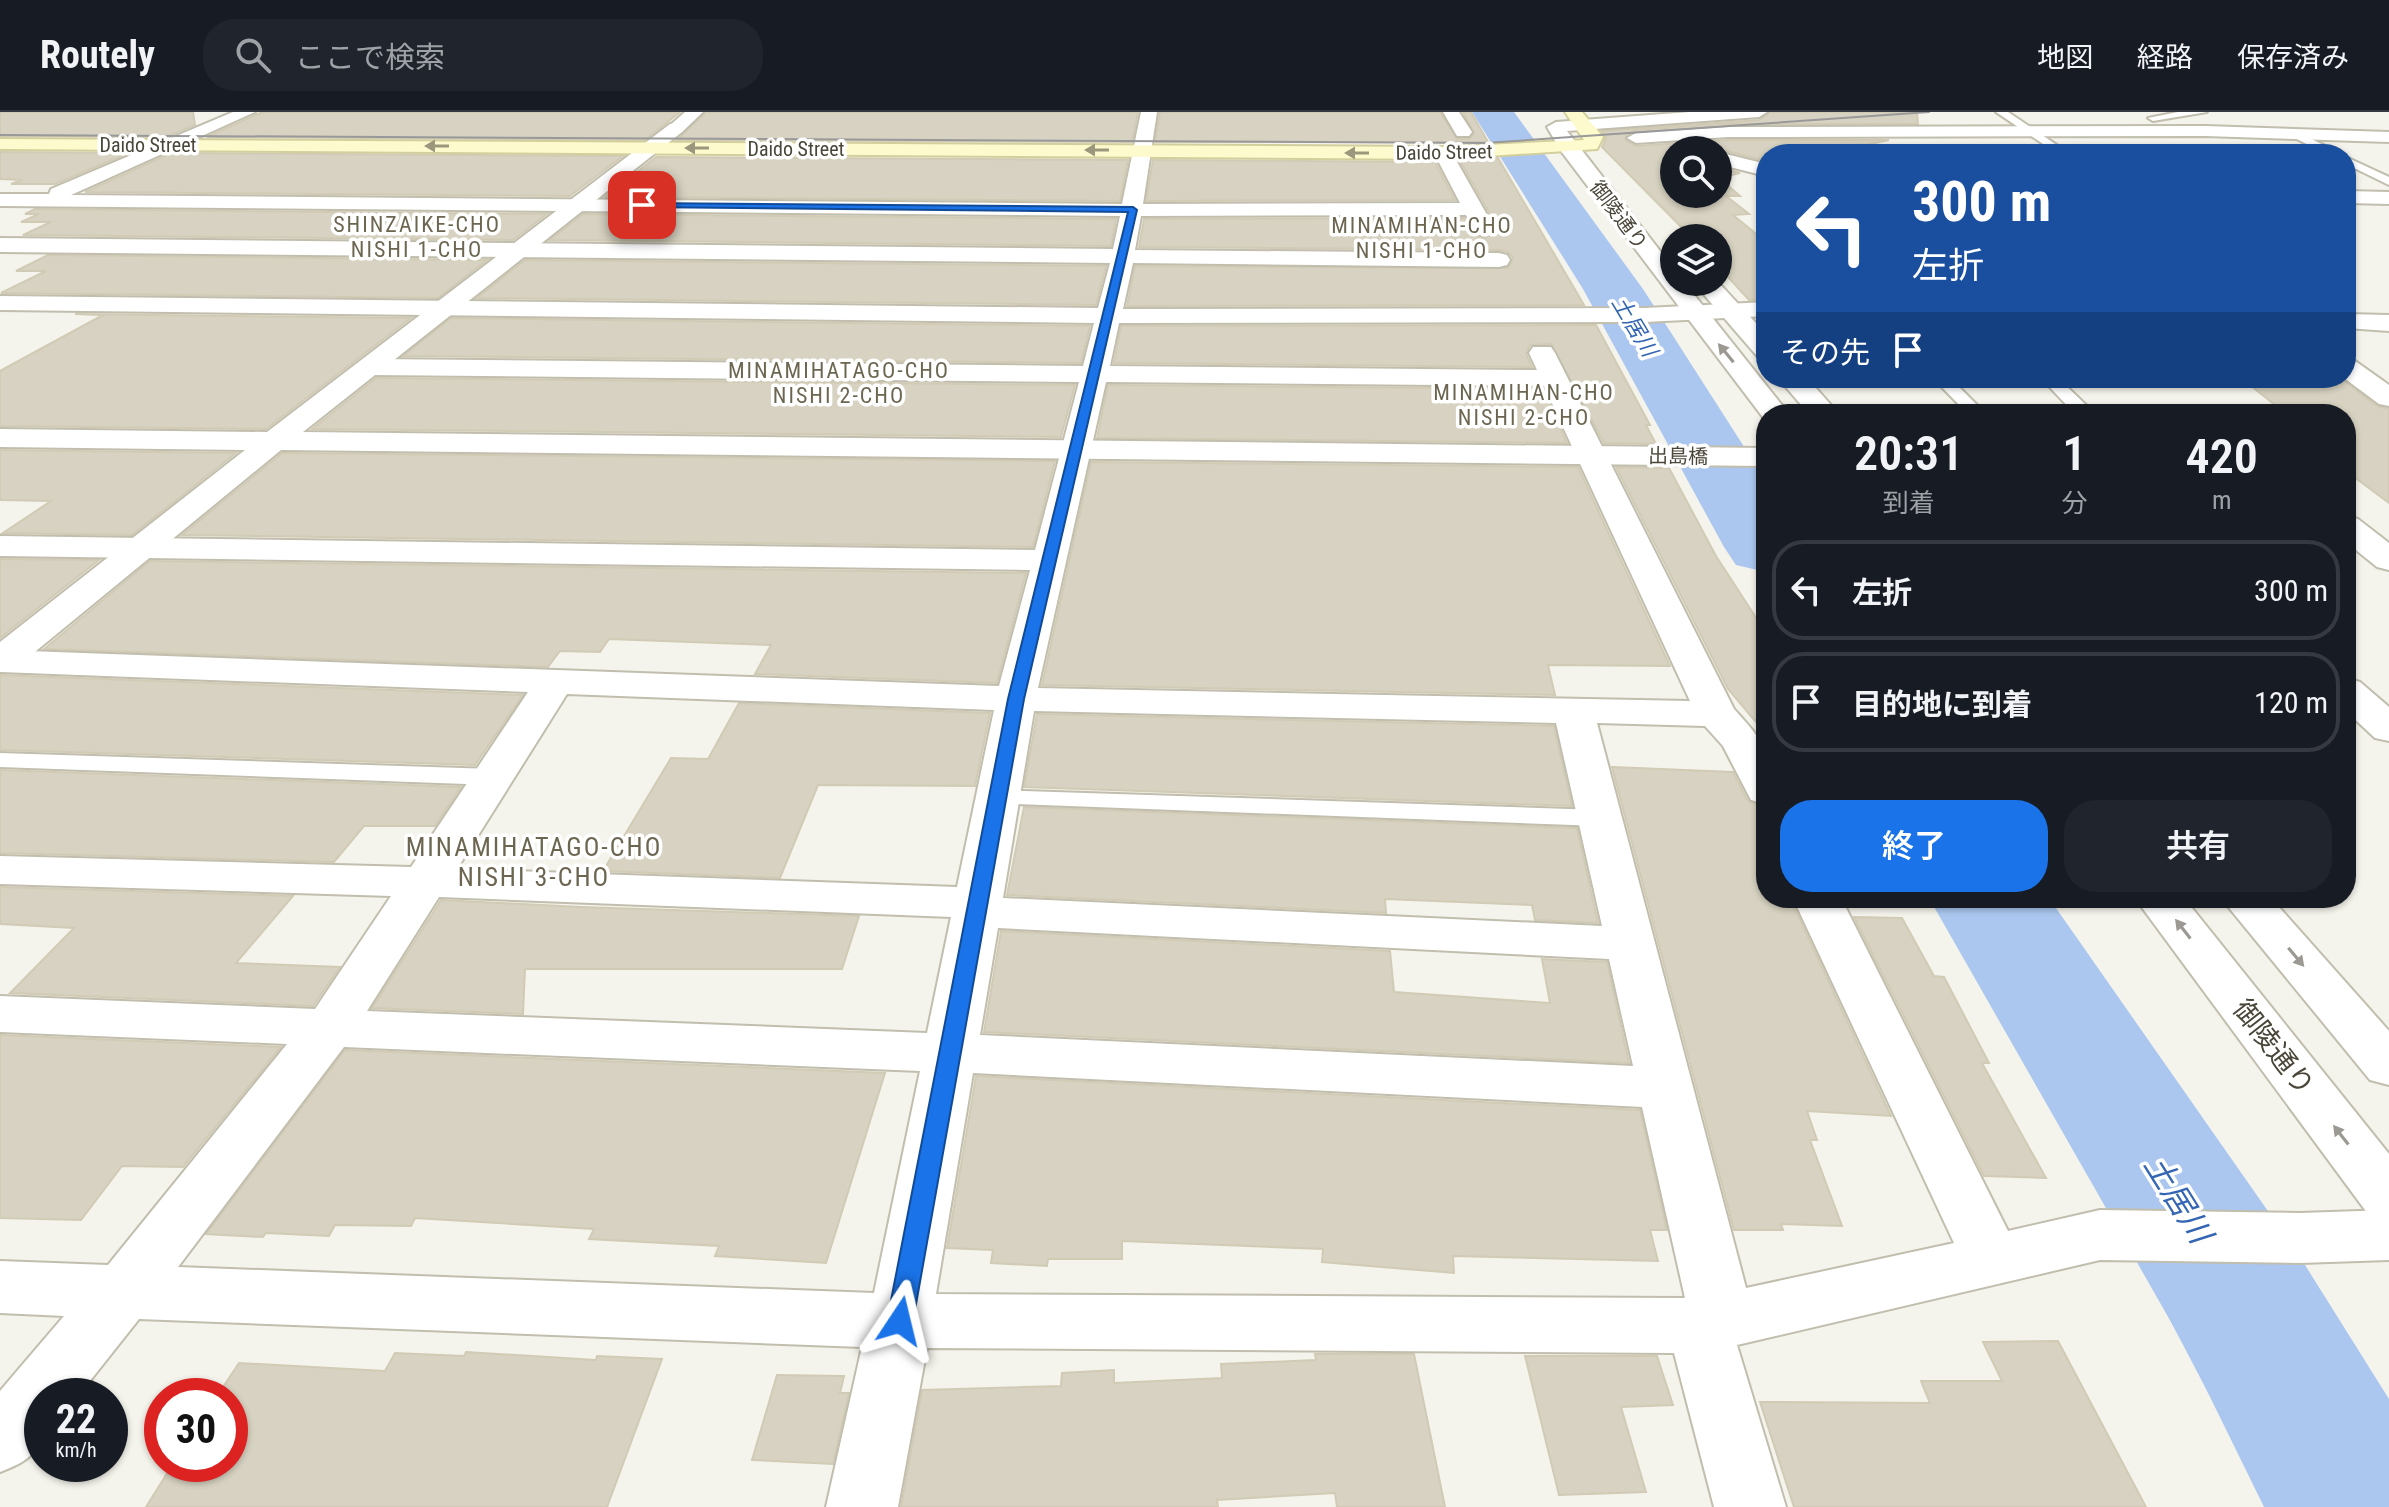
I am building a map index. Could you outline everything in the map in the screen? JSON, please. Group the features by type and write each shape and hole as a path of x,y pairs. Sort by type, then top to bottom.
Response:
{"main road":[{"path":"1578,118 1594,137 1591,145"},
{"path":"676,128 700,120"},
{"name":"Daido Street","path":"215,126 264,126"},
{"name":"Daido Street","path":"1534,128 1556,129 1591,145"},
{"name":"Daido Street","path":"0,144 169,135 647,138 1147,131 1458,137 1491,152 1539,149 1556,129"}],"street":[{"path":"0,218 169,135 215,126 247,112"},
{"path":"1451,112 1473,209 1716,714 1742,742 1756,771"},
{"path":"1556,129 1578,118 1759,112"},
{"path":"0,661 275,440 522,251 580,204 647,138 676,128"},
{"name":"御陵通り","path":"1556,129 1693,312 1767,404"},
{"path":"862,1507 900,1321 1016,699 1123,256 1147,131"},
{"path":"1591,145 1636,138 1728,132 2185,131 2387,138"},
{"path":"1636,138 1660,144"},
{"name":"御陵通り","path":"1591,145 1600,161 1637,204"},
{"path":"1732,162 1756,168"},
{"path":"2356,197 2389,198"},
{"path":"0,200 1133,210 1473,209"},
{"path":"0,245 1499,260"},
{"path":"1717,296 1756,339"},
{"path":"0,303 1109,316 1645,315 1756,309"},
{"path":"2356,321 2389,323"},
{"path":"372,367 1554,378"},
{"path":"2356,374 2389,398"},
{"path":"1801,388 1816,404"},
{"name":"出島橋","path":"0,438 1756,457"},
{"path":"2356,519 2389,560"},
{"path":"0,546 1049,560"},
{"path":"0,661 1016,699 1716,714"},
{"path":"0,1441 124,1291 330,1027 555,682"},
{"path":"2356,699 2389,729"},
{"path":"1573,710 1666,1088 1710,1323 1750,1507"},
{"path":"0,870 425,882 1630,944"},
{"path":"1822,908 1991,1257"},
{"name":"御陵通り","path":"2167,908 2389,1197"},
{"path":"2254,908 2389,1066"},
{"path":"0,1014 949,1053 1666,1088"},
{"path":"0,1287 900,1321 1710,1323 1991,1257 2100,1235 2300,1238 2389,1235"}],"lane":[{"path":"2001,112 2052,144"},
{"path":"2138,112 2185,131"},
{"path":"2153,118 2202,112"},
{"path":"2295,134 2314,144"},
{"path":"2356,165 2389,182"},
{"path":"2368,171 2389,172"},
{"path":"1951,388 1968,404"},
{"path":"2059,388 2075,404"},
{"path":"0,760 493,777"},
{"path":"997,798 1600,818"}],"water":[{"path":"2284,1278 2389,1449 2389,1507 2268,1507 2149,1280"}],"building":[{"path":"0,112 193,112 195,125 166,137 0,136"},
{"path":"262,112 680,112 645,140 207,137"},
{"path":"706,112 1138,112 1132,142 677,140"},
{"path":"1160,112 1440,112 1457,139 1469,139 1474,134 1463,112 1471,112 1488,142 1155,142"},
{"path":"1770,112 1917,112 1918,124 1728,124 1636,130 1626,135 1626,141 1636,146 1660,144 1660,206 1602,147 1606,138 1602,131 1759,120"},
{"path":"1732,140 1889,140 1870,144 1756,144 1756,158 1732,152"},
{"path":"0,152 129,153 55,184 11,184 22,180 0,179"},
{"path":"171,153 623,156 570,196 85,192"},
{"path":"656,157 1128,160 1120,201 605,197"},
{"path":"1498,158 1584,305 1127,306 1135,266 1508,268 1513,258 1508,252 1499,250 1139,247 1144,219 1464,218 1473,235 1485,238 1498,228 1460,161"},
{"path":"1153,160 1435,162 1455,200 1146,201"},
{"path":"1732,201 1749,214 1733,215 1756,234 1756,300 1749,300 1732,281 1732,224 1678,224 1662,208 1732,208"},
{"path":"35,209 547,214 513,240 23,235 51,222 21,222 39,214 25,214"},
{"path":"583,214 1116,219 1111,246 550,240"},
{"path":"48,255 487,260 438,298 1,293 46,271 16,271"},
{"path":"525,260 1106,266 1096,305 477,298"},
{"path":"75,314 411,318 266,429 0,426 0,371 103,315"},
{"path":"451,318 1090,326 1081,363 403,356"},
{"path":"1596,325 1650,425 1646,425 1656,444 1604,443 1551,344 1530,345 1526,354 1532,367 1114,363 1121,326"},
{"path":"376,378 1075,385 1061,437 312,429"},
{"path":"1108,385 1542,389 1567,443 1097,438"},
{"path":"2254,388 2354,388 2377,406 2389,409 2389,503 2356,478 2356,404 2274,404"},
{"path":"0,450 236,453 132,535 3,533 51,501 0,500"},
{"path":"282,453 1055,461 1033,547 182,535"},
{"path":"1091,462 1578,467 1670,666 1548,665 1555,695 1042,685"},
{"path":"1616,467 1669,468 1716,556 1756,618 1756,722 1728,689"},
{"path":"0,559 99,560 0,638"},
{"path":"150,561 1026,573 997,683 755,674 771,645 609,639 600,652 560,651 548,667 44,649"},
{"path":"0,675 523,695 475,765 0,750"},
{"path":"739,703 990,713 975,786 818,785 780,878 603,871 671,758 708,759"},
{"path":"1037,714 1554,726 1572,806 1024,787"},
{"path":"1612,767 1733,772 1748,801 1756,804 1756,908 1795,908 1891,1116 1807,1111 1817,1140 1810,1140 1842,1226 1781,1224 1783,1230 1734,1230"},
{"path":"0,770 461,787 435,826 364,826 334,862 0,853"},
{"path":"1024,807 1577,828 1598,923 1535,920 1532,905 1385,899 1386,913 1007,895"},
{"path":"0,887 293,896 236,963 340,967 313,1006 10,993 74,928 0,924"},
{"path":"441,900 859,916 842,969 525,969 523,1014 372,1008"},
{"path":"1854,917 1902,918 1934,976 1944,977 1989,1063 1982,1063 2046,1178 1984,1176"},
{"path":"1001,931 1390,951 1394,992 1550,1003 1542,959 1607,962 1629,1063 984,1032"},
{"path":"0,1035 281,1047 183,1167 122,1166 81,1220 0,1218"},
{"path":"345,1050 885,1073 826,1263 715,1256 719,1246 589,1239 594,1229 415,1218 411,1226 335,1225 329,1236 206,1234"},
{"path":"976,1076 1640,1110 1667,1230 1650,1230 1658,1261 1453,1256 1454,1273 1322,1262 1323,1249 1122,1241 1122,1259 1048,1259 1047,1266 991,1263 993,1250 947,1248"},
{"path":"2058,1341 2146,1507 1794,1507 1760,1402 1930,1403 1921,1381 2002,1381 1983,1342"},
{"path":"466,1352 596,1360 597,1356 662,1359 607,1507 146,1507 162,1482 248,1482 248,1378 229,1378 239,1363 385,1371 395,1353 464,1356"},
{"path":"1315,1354 1414,1354 1445,1507 1337,1507 1335,1493 1217,1500 1218,1507 901,1507 922,1390 1061,1386 1062,1373 1114,1370 1114,1383 1222,1378 1221,1364 1316,1360"},
{"path":"1525,1356 1657,1356 1673,1405 1621,1407 1646,1492 1559,1495"},
{"path":"777,1375 844,1376 840,1393 849,1393 833,1464 752,1460"}],"waterway":[{"name":"土居川","path":"1493,112 1613,289 1756,530"},
{"name":"土居川","path":"1994,908 2244,1304 2356,1507"}],"tram line":[{"path":"0,135 1485,143 1929,112"}],"district":[{"name":"SHINZAIKE-CHO NISHI 1-CHO","path":"417,236"},
{"name":"MINAMIHAN-CHO NISHI 1-CHO","path":"1422,238"},
{"name":"MINAMIHATAGO-CHO NISHI 2-CHO","path":"839,382"},
{"name":"MINAMIHAN-CHO NISHI 2-CHO","path":"1524,404"},
{"name":"MINAMIHATAGO-CHO NISHI 3-CHO","path":"534,862"}],"route":[{"path":"642,205 1133,210 1016,699 900,1321"}]}
